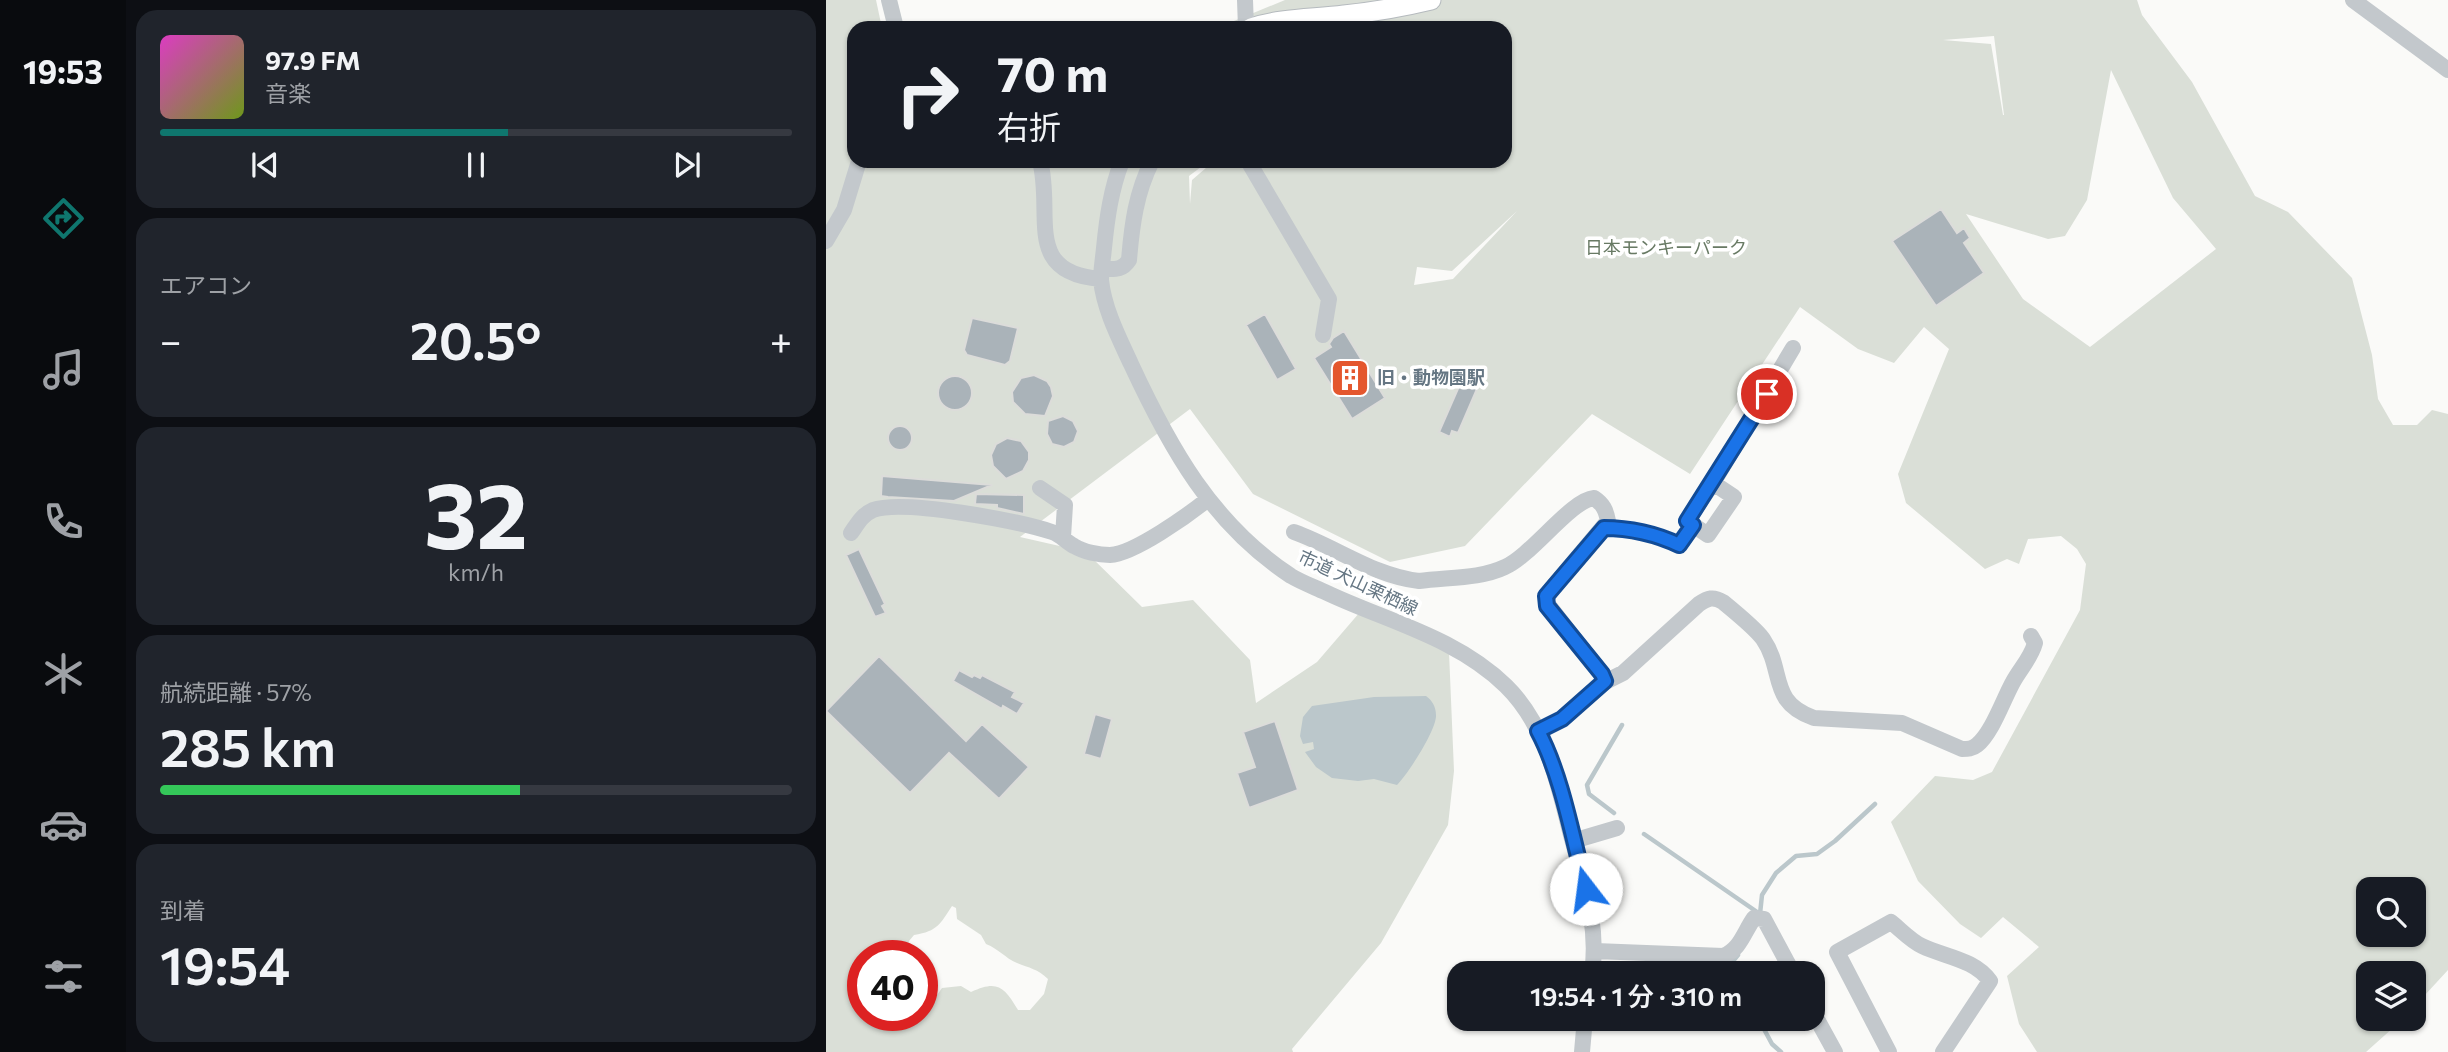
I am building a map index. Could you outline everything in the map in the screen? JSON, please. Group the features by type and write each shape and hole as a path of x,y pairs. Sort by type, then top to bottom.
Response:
{"main road":[{"path":"1283,21 1399,8 1431,0"}],"street":[{"path":"889,0 894,21"},
{"path":"1245,0 1246,21"},
{"path":"2353,0 2448,70"},
{"path":"826,241 844,210 857,168"},
{"path":"1042,168 1046,242 1053,259 1064,269 1081,277 1125,267 1129,260 1135,203 1149,168"},
{"name":"市道 犬山栗栖線","path":"1120,168 1110,199 1102,274 1106,303 1117,334 1158,423 1207,500 1251,545 1292,576 1356,607 1452,646 1474,659 1514,694 1542,738 1573,841 1592,914 1594,961"},
{"path":"1252,168 1329,299 1323,335"},
{"path":"1713,483 1734,498 1708,535 1687,521 1713,483 1793,348"},
{"path":"1040,488 1065,505 1063,537"},
{"path":"1294,532 1362,563 1419,581 1490,573 1507,567 1528,552 1587,498 1594,498 1601,503 1608,521 1551,589 1546,602 1605,681"},
{"path":"851,533 862,517 885,507 957,511 1054,532 1075,547 1097,554 1113,555 1132,548 1178,523 1207,500"},
{"path":"1604,528 1658,537 1679,545 1693,525"},
{"path":"1542,738 1605,681 1623,673 1709,598 1723,602 1762,638 1768,647 1781,692 1802,714 1814,718 1902,723 1962,749 1971,749 1979,744 1986,734 2013,681 2033,651 2035,643 2031,636"},
{"path":"1573,841 1617,828"},
{"path":"1595,951 1723,956 1732,953 1754,918 1764,919 1787,961"},
{"path":"1889,1052 1837,952 1891,922 1919,945 1982,971 1990,981 1943,1052"},
{"path":"1582,1052 1584,1031"},
{"path":"1824,1031 1835,1052"}],"green space":[{"name":"日本モンキーパーク","path":"826,0 876,0 880,21 847,21 847,168 1200,168 1189,176 1190,204 1192,180 1206,168 1512,168 1512,21 1234,21 1285,0 2137,0 2142,15 2192,82 2255,196 2288,212 2352,278 2372,355 2378,399 2393,425 2417,425 2432,410 2448,414 2448,970 2426,994 2426,961 2356,961 2356,1031 2390,1031 2366,1052 2037,1052 2019,1024 2007,976 2039,947 2003,917 1981,938 1960,924 1918,881 1891,822 1935,776 1973,780 1992,772 2080,610 2086,564 2077,549 2061,536 2028,539 2019,564 2007,559 1985,569 1906,503 1898,474 1949,349 1924,327 1894,363 1858,349 1800,307 1690,474 1592,414 1465,546 1390,562 1253,494 1190,409 1020,537 1086,552 1142,607 1193,600 1250,660 1256,703 1317,662 1360,612 1449,652 1454,771 1448,825 1381,943 1292,1049 1293,1052 826,1052","holes":["1994,36 2004,115 1991,44 1943,40","2111,70 2173,198 2216,249 2090,347 2023,299 1966,214 2048,239 2065,236 2087,200","1517,211 1453,279 1414,285 1417,267 1452,271"]}],"shaded area":[{"path":"1426,696 1434,707 1435,722 1421,751 1397,785 1374,779 1358,781 1332,778 1316,767 1305,752 1314,749 1313,742 1303,744 1300,736 1303,717 1312,706 1374,697"}],"building":[{"path":"1941,209 1957,233 1964,228 1970,238 1964,243 1984,273 1936,306 1892,241"},
{"path":"1265,314 1296,369 1277,380 1246,325"},
{"path":"972,318 1018,328 1010,361 1005,365 967,355 964,350"},
{"name":"旧・動物園駅","path":"1344,331 1385,398 1352,419 1314,358 1331,347 1329,344 1333,338"},
{"path":"1467,368 1483,375 1458,433 1452,431 1450,437 1439,432"},
{"path":"1034,375 1047,381 1051,387 1053,396 1045,416 1025,414 1013,402 1012,392 1021,378"},
{"path":"955,376 967,381 972,393 967,405 955,410 943,405 938,393 943,381"},
{"path":"1063,416 1073,421 1078,431 1074,442 1064,447 1052,444 1047,434 1048,421"},
{"path":"900,426 908,430 912,438 908,446 900,450 892,446 888,438 892,430"},
{"path":"1007,438 1021,441 1029,452 1029,460 1023,471 1006,479 993,466 991,455 996,444"},
{"path":"882,476 992,485 954,501 888,497 881,496"},
{"path":"976,494 1024,495 1024,514 997,508 997,505 975,504"},
{"path":"859,549 885,604 882,606 886,613 875,617 846,555"},
{"path":"879,656 966,741 982,724 1029,767 999,799 949,753 910,793 826,711"},
{"path":"959,670 972,677 974,675 980,678 982,675 1015,692 1012,697 1024,703 1017,714 1003,706 1002,709 953,681"},
{"path":"1095,714 1112,719 1101,759 1084,754"},
{"path":"1275,721 1298,790 1249,808 1237,773 1255,767 1243,732"}],"waterway":[{"path":"1614,813 1589,794 1587,785 1622,725"},
{"path":"1644,834 1760,914 1762,895 1776,873 1796,856 1817,854 1875,804"},
{"path":"1733,961 1738,955"},
{"path":"1765,1031 1772,1044 1781,1052"}],"place":[{"name":"旧・動物園駅","path":"1350,378"}],"route":[{"path":"1586,889 1556,777 1538,731 1562,719 1605,681 1547,606 1546,596 1604,528 1667,539 1679,545 1693,525 1687,521 1767,394"}]}
